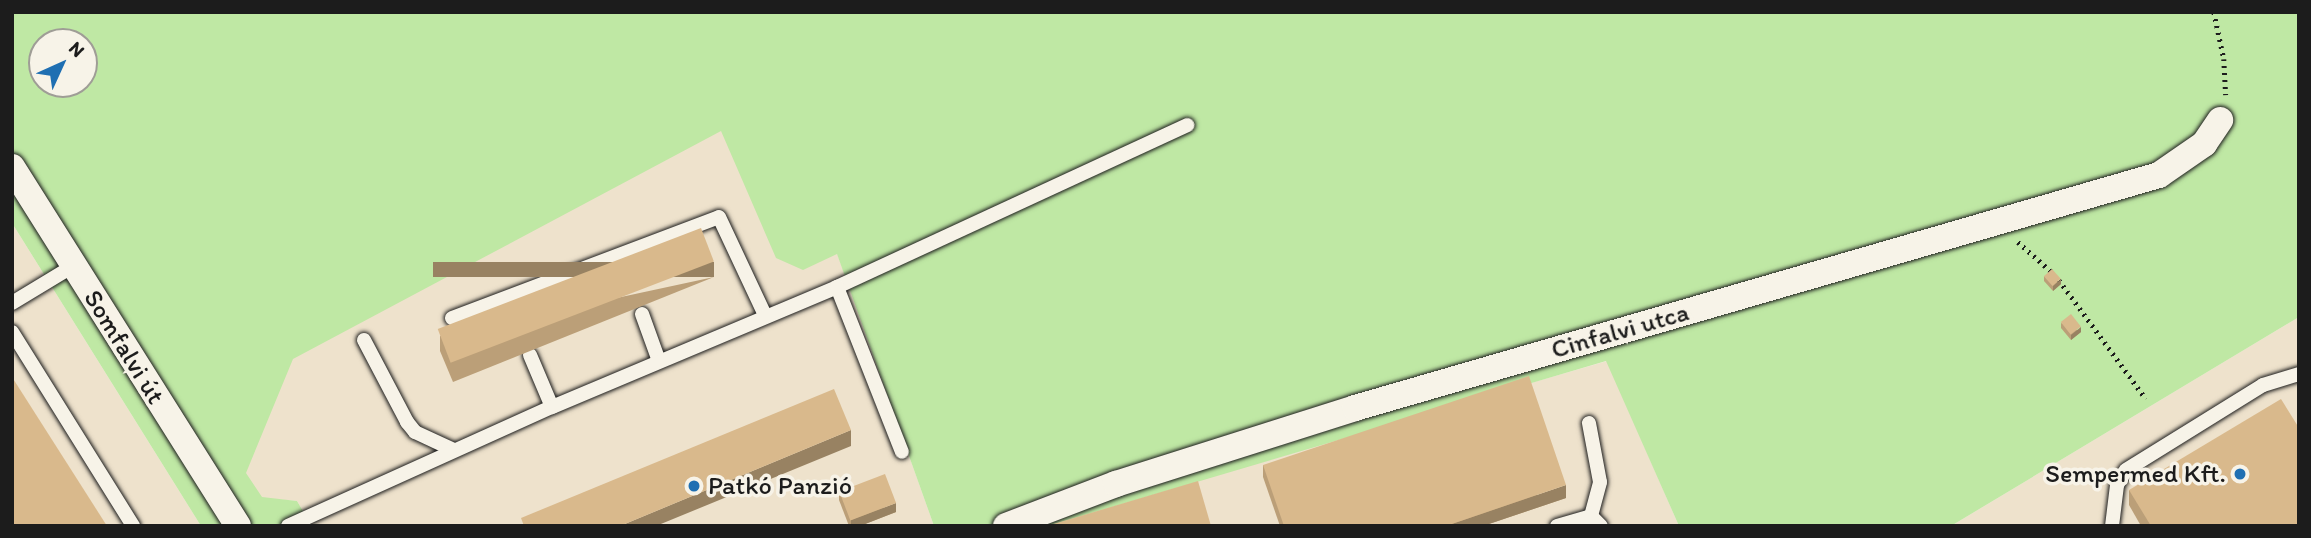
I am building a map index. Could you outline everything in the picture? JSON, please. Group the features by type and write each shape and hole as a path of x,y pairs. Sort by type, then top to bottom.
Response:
{"street":[{"name":"Cinfalvi utca","path":"1006,526 1116,484 1355,408 2159,175 2204,144 2220,120"},
{"name":"Somfalvi út","path":"12,167 238,526"}],"lane":[{"path":"288,526 659,360 837,287 1187,125"},
{"path":"452,318 719,217 765,315"},
{"path":"12,303 73,266"},
{"path":"837,287 902,452"},
{"path":"642,314 659,360"},
{"path":"12,332 132,526"},
{"path":"364,340 407,422 415,432 454,450"},
{"path":"530,355 552,407"},
{"path":"2112,526 2117,485 2126,470 2263,385 2299,373"},
{"path":"1557,526 1596,521 1600,482 1589,423"}],"path":[{"path":"2214,12 2226,80 2226,101 2220,120"},
{"path":"2006,220 2020,246 2044,263 2073,295 2146,399"}],"shaded area":[{"path":"695,76 837,253 934,526 312,526 297,501 261,498 173,358"},
{"path":"12,223 118,393 201,526 12,526"},
{"path":"2299,317 2299,526 1951,526"},
{"path":"1607,361 1679,526 1048,526 1109,505"}],"green space":[{"path":"12,12 2299,12 2299,317 1951,526 1679,526 1606,361 1048,526 934,526 837,254 803,270 776,258 721,131 293,359 246,473 262,497 297,501 312,526 201,526 12,223"}],"building":[{"path":"701,228 714,262 451,363 438,329"},
{"path":"2052,269 2061,279 2053,286 2044,276"},
{"path":"2071,314 2081,327 2071,335 2061,322"},
{"path":"1529,376 1566,485 1446,526 1284,526 1263,465"},
{"path":"12,377 107,526 12,526"},
{"name":"Patkó Panzió","path":"834,389 851,430 620,526 524,526 521,518"},
{"name":"Sempermed Kft.","path":"2281,399 2299,428 2299,526 2151,526 2129,490"},
{"path":"885,474 896,503 850,521 839,492"},
{"path":"1198,481 1211,526 1047,526"}],"place":[{"name":"Sempermed Kft.","path":"2240,474"},
{"name":"Patkó Panzió","path":"694,486"}]}
